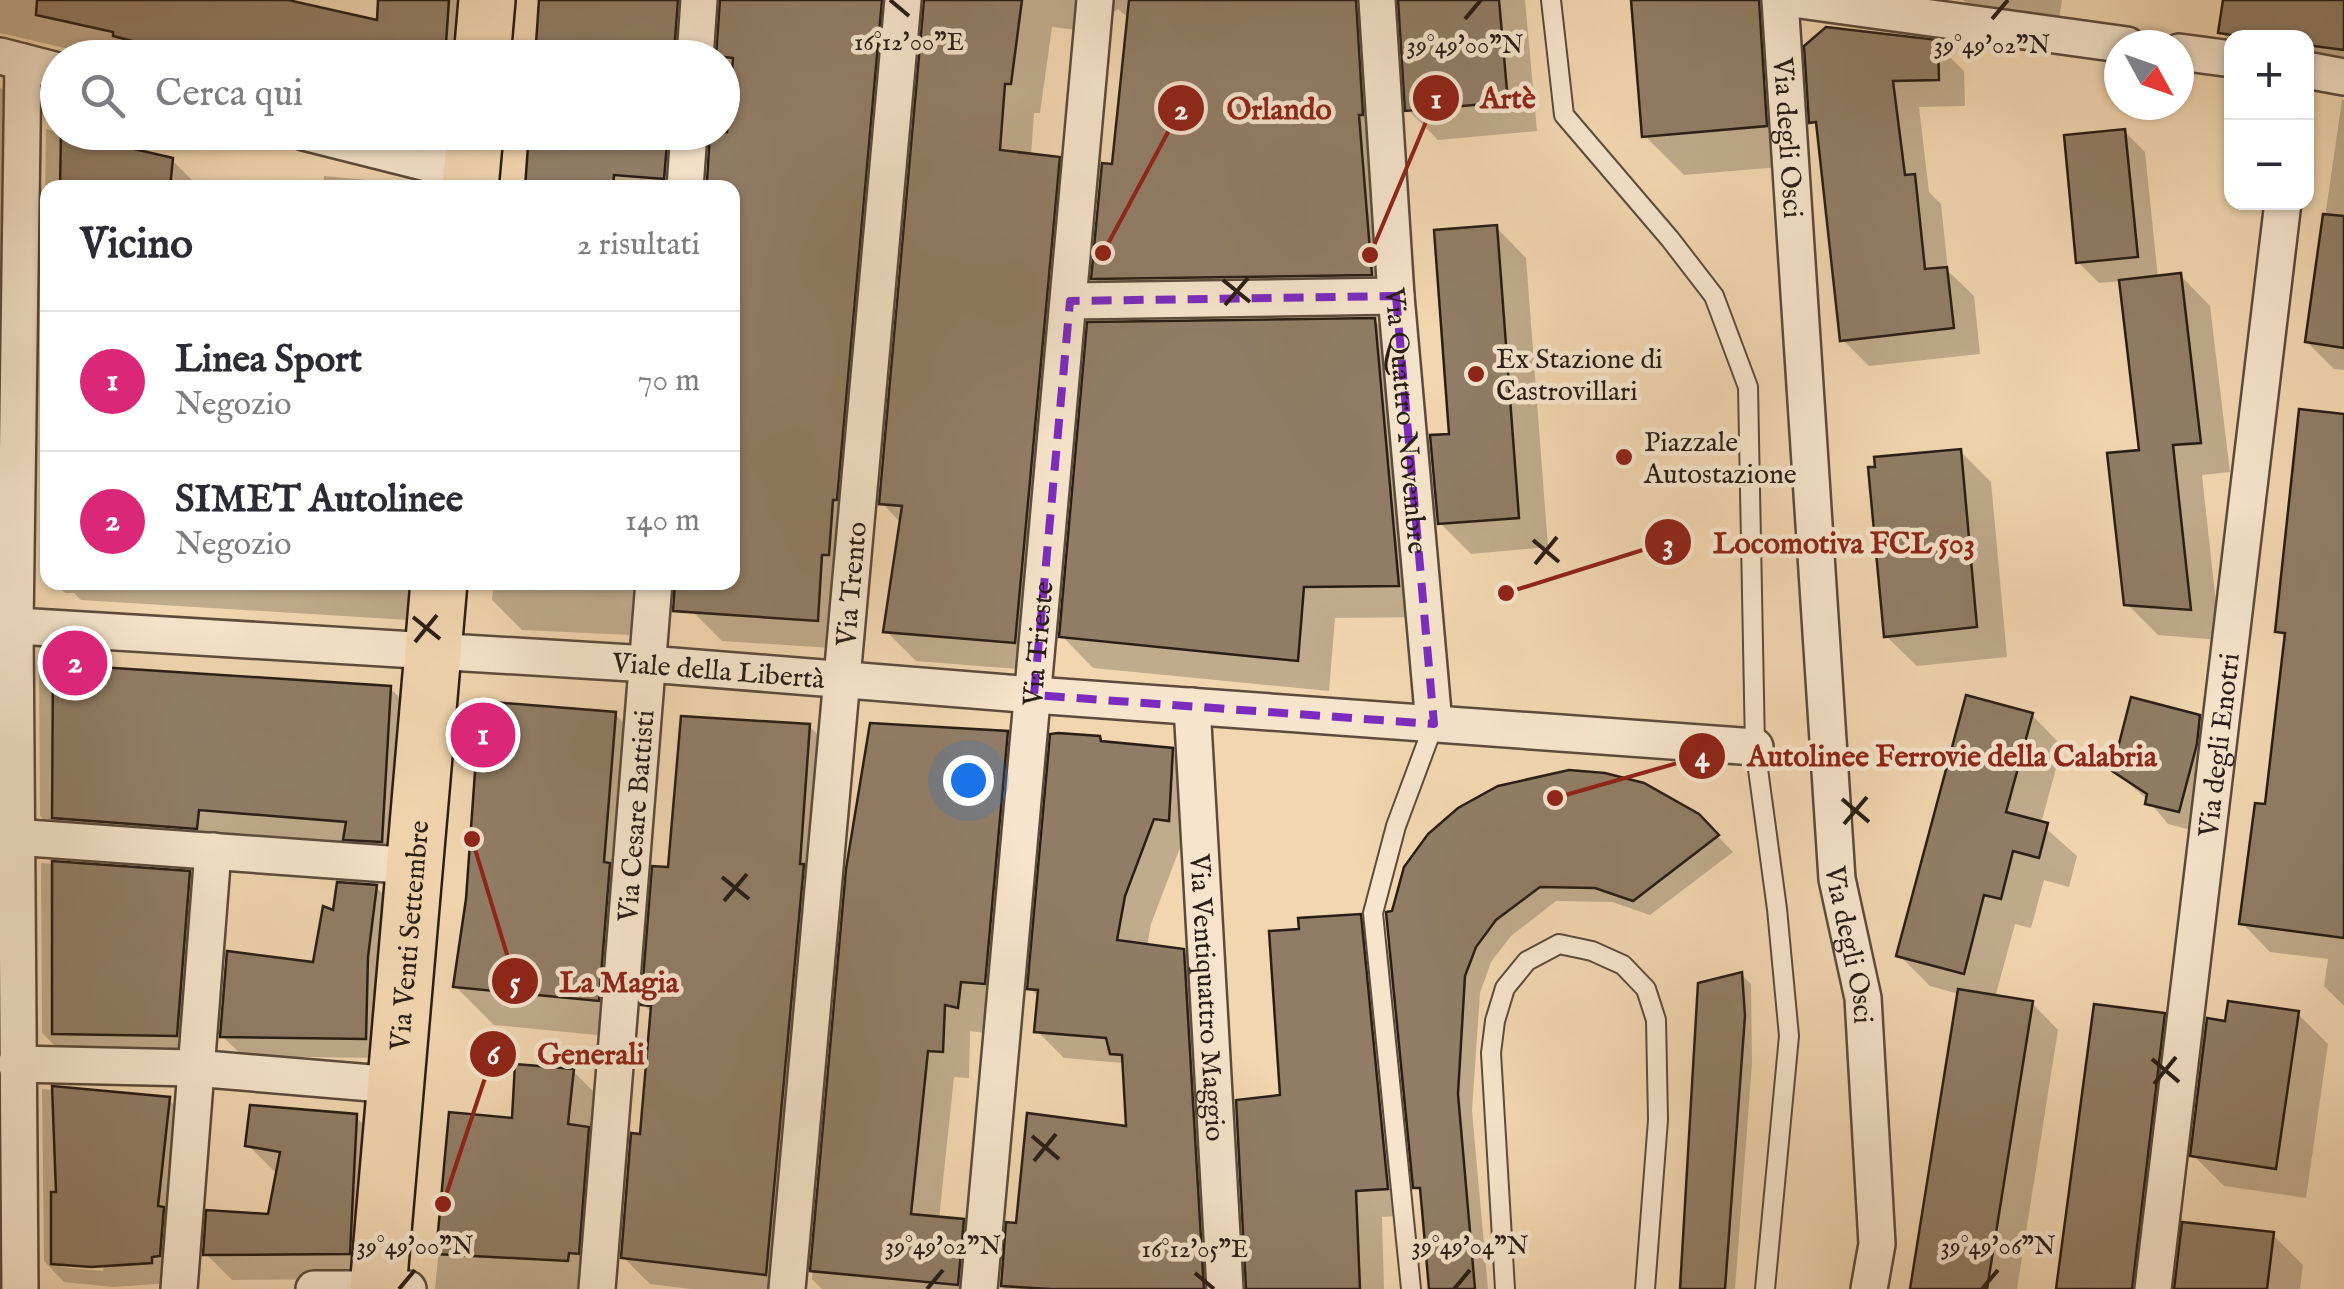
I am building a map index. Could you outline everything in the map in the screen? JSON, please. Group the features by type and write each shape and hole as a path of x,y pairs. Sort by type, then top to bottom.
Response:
{"main road":[{"path":"484,40 488,0"},
{"name":"Via Venti Settembre","path":"388,1288 395,1085 438,590"}],"street":[{"path":"697,40 700,0"},
{"name":"Via Trento","path":"787,1289 903,0"},
{"name":"Via Trieste","path":"979,1289 1095,0"},
{"name":"Via Quattro Novembre","path":"1377,0 1396,296 1434,724"},
{"name":"Via degli Osci","path":"1780,0 1837,879 1863,998 1876,1244 1869,1289"},
{"path":"1800,0 2104,42"},
{"path":"2194,54 2224,59"},
{"path":"20,1289 7,836 8,625 22,411 12,59 40,66"},
{"path":"2314,71 2344,76"},
{"path":"396,150 472,165"},
{"path":"686,180 688,150"},
{"name":"Via degli Enotri","path":"2154,1289 2283,210"},
{"path":"1070,301 1396,296"},
{"name":"Via Cesare Battisti","path":"597,1289 653,590"},
{"name":"Viale della Libertà","path":"8,625 648,664 1034,696 1755,747"},
{"name":"Via Ventiquattro Maggio","path":"1192,706 1225,1289"},
{"path":"7,836 415,866"},
{"path":"179,1289 214,851"},
{"path":"16,1064 194,1068 395,1085"},
{"path":"314,1289 388,1288"}],"lane":[{"path":"1551,0 1564,115 1714,296 1748,387 1755,747 1777,909 1788,1036 1765,1289"},
{"path":"1411,1289 1373,913 1396,826 1434,724"},
{"path":"1504,1289 1491,1053 1495,1021 1505,988 1527,961 1560,944 1592,951 1623,965 1646,989 1656,1020 1658,1120 1645,1289"}],"highlighted area":[{"path":"1396,296 1434,724 1034,695 1070,301"}],"building":[{"path":"37,0 288,0 377,20 378,0 449,0 446,40 128,40 113,36 113,32 36,15"},
{"path":"539,0 678,0 675,40 536,40"},
{"path":"720,0 882,0 837,500 833,500 829,555 822,555 818,621 673,611 674,590 740,590 740,180 707,180 709,150 740,150 740,40 717,40"},
{"path":"924,0 1022,0 1011,84 1005,84 1000,150 1060,157 1015,643 883,632 902,506 879,504"},
{"path":"1129,0 1356,0 1363,115 1359,115 1372,275 1091,279 1102,163 1112,164"},
{"path":"1398,0 1499,0 1508,102 1405,111"},
{"path":"1631,0 1759,0 1767,126 1642,137"},
{"path":"2223,0 2344,0 2344,50 2314,46 2314,30 2218,33"},
{"path":"1826,27 1938,40 1939,80 1893,81 1905,175 1915,174 1925,269 1947,267 1954,328 1840,341 1816,122 1809,123 1804,46"},
{"path":"2125,129 2138,257 2076,263 2064,135"},
{"path":"61,150 139,150 173,158 171,180 60,180"},
{"path":"528,150 666,150 664,179 614,175 614,180 526,180"},
{"path":"2323,214 2344,216 2344,348 2305,342"},
{"name":"Ex Stazione di Castrovillari","path":"1497,225 1519,518 1438,524 1430,435 1449,434 1434,230"},
{"path":"2181,273 2201,443 2173,445 2191,610 2124,605 2107,453 2139,450 2119,280"},
{"path":"1375,318 1399,586 1304,587 1298,661 1059,637 1087,322"},
{"path":"2299,409 2344,414 2344,938 2239,924 2255,803 2265,804 2285,633 2275,632"},
{"path":"1961,449 1977,627 1884,637 1868,467 1875,467 1874,457"},
{"path":"53,664 391,686 382,842 343,840 346,822 199,810 197,829 52,818"},
{"path":"1966,695 2033,713 2006,812 2048,823 2039,858 2013,851 2001,899 1984,895 1964,974 1896,956"},
{"path":"2131,697 2200,715 2197,744 2179,812 2145,804 2147,794 2112,771"},
{"path":"480,701 616,712 604,862 610,863 599,1001 453,987 466,899"},
{"path":"681,716 810,724 800,864 804,864 766,1275 621,1258 631,1133 640,1134 651,1006 641,1005 652,866 668,867"},
{"path":"870,723 1008,731 985,984 961,982 958,1008 945,1005 943,1052 928,1051 911,1214 964,1219 958,1285 810,1271 846,869"},
{"path":"1050,734 1173,748 1169,821 1154,819 1125,896 1117,940 1184,949 1204,1289 1001,1286 1006,1222 1016,1223 1027,1113 1126,1126 1122,1055 1110,1054 1106,1038 1034,1032 1038,990 1027,989"},
{"path":"1569,770 1605,773 1644,783 1699,814 1719,835 1633,901 1595,888 1540,887 1496,920 1476,947 1465,976 1458,1094 1475,1289 1429,1289 1420,1188 1413,1188 1386,912 1392,911 1404,867 1428,834 1458,808 1498,786"},
{"path":"52,861 190,871 177,1036 52,1034"},
{"path":"337,882 377,885 368,957 366,1039 220,1037 227,951 313,962 323,906 333,910"},
{"path":"1361,914 1388,1189 1356,1191 1360,1289 1246,1289 1236,1100 1280,1095 1269,931 1299,929 1298,918"},
{"path":"1742,972 1745,1016 1725,1289 1680,1289 1698,983"},
{"path":"1958,989 2033,1001 1987,1289 1910,1289"},
{"path":"2228,1001 2299,1011 2276,1169 2190,1156 2207,1018 2225,1021"},
{"path":"2094,1004 2165,1013 2132,1289 2056,1289"},
{"path":"515,1064 574,1069 568,1124 589,1127 579,1254 569,1253 568,1261 436,1254 449,1112 512,1118"},
{"path":"52,1086 170,1097 158,1206 164,1207 160,1256 152,1257 152,1263 91,1267 51,1264 51,1192 56,1192"},
{"path":"250,1105 357,1114 350,1254 203,1255 206,1210 268,1214 280,1152 245,1146"},
{"path":"2182,1222 2274,1232 2267,1289 2174,1289"}],"place":[{"name":"Orlando","path":"1103,253"},
{"name":"Artè","path":"1370,255"},
{"name":"Ex Stazione di Castrovillari","path":"1476,374"},
{"name":"Piazzale Autostazione","path":"1624,457"},
{"name":"Locomotiva FCL 503","path":"1506,593"},
{"name":"SIMET Autolinee","path":"75,663"},
{"name":"Linea Sport","path":"483,735"},
{"name":"Autolinee Ferrovie della Calabria","path":"1555,798"},
{"name":"La Magia","path":"472,839"},
{"name":"Generali","path":"443,1204"}]}
